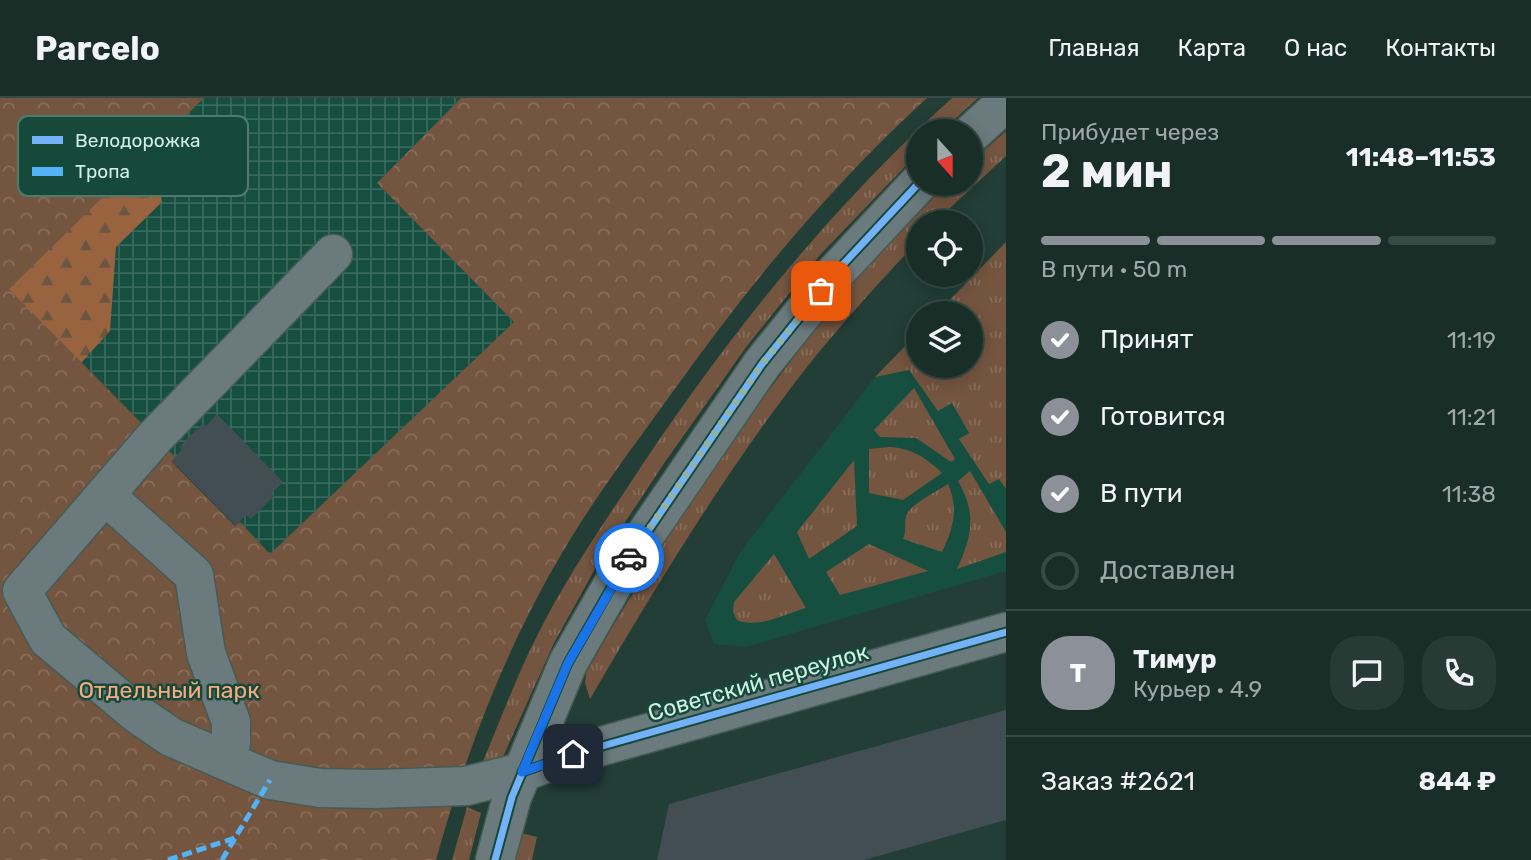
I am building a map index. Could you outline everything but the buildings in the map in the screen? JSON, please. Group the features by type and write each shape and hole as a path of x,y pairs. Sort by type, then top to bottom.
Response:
{"street":[{"path":"984,122 1006,102"},
{"path":"495,860 512,797 568,663 627,561 762,364 836,272 907,196"},
{"path":"224,760 231,743 231,722 206,653 194,575 105,495 155,438 333,254"},
{"name":"Советский переулок","path":"105,495 22,592 48,639 136,713 171,737 270,780 320,788 466,786 1006,632"}],"shaded area":[{"path":"204,98 461,98 377,183 514,322 270,555 240,522 236,526 172,461 175,457 9,289 104,196 248,196 248,116 186,116"},
{"path":"1006,242 1006,571 746,647 714,644 705,620 740,552 875,377 906,345 906,378 983,378 983,301 949,301 962,287 983,287 983,266"}],"green space":[{"path":"0,98 53,116 18,116 18,196 160,196 162,202 116,247 110,331 51,396 0,398"},
{"name":"Отдельный парк","path":"0,98 204,98 186,116 18,116 18,196 104,196 9,289 175,457 172,462 235,526 240,522 270,554 514,322 377,183 461,98 927,98 892,131 794,235 705,347 583,519 529,614 492,694 462,776 436,860 0,860"},
{"path":"952,98 978,98 955,119 930,119"},
{"path":"1006,131 1006,156 984,176 984,150"},
{"path":"906,142 906,166 820,255 747,346 665,462 600,560 554,643 502,759 483,761 523,665 548,615 593,540 664,432 778,281 861,187"},
{"path":"935,196 963,196 948,210 922,210"},
{"path":"906,227 906,254 836,332 763,426 686,541 590,699 585,683 586,673 676,524 708,475 811,334"},
{"path":"1006,242 1006,489 999,479 989,484 959,439 969,433 952,403 938,411 915,378 983,378 983,301 949,301 962,287 983,287 983,266"},
{"path":"906,345 906,371 875,377"},
{"path":"914,388 955,459 951,462 916,438 880,437 874,430"},
{"path":"869,449 905,449 918,455 942,473 903,500 869,493"},
{"path":"854,460 857,526 809,559 797,532"},
{"path":"970,471 1006,532 1006,552 957,569 966,546 970,525 968,504 958,481"},
{"path":"948,484 954,510 942,552 903,539 908,512"},
{"path":"869,544 928,571 840,595 826,572"},
{"path":"774,554 806,608 763,622 737,620 733,612 734,602"},
{"path":"467,807 481,813 469,860 452,860"},
{"path":"521,833 537,837 532,860 514,860"}],"marked path":[{"path":"168,860 235,838 270,780"},
{"path":"222,860 235,838"}],"cycle path":[{"path":"495,860 512,797 568,663 620,572 762,364 836,272 907,196"},
{"path":"522,772 574,754 1006,632"}],"way so far":[{"path":"629,558 762,364 821,291"}],"route":[{"path":"573,754 522,772 568,663 629,558"}]}
